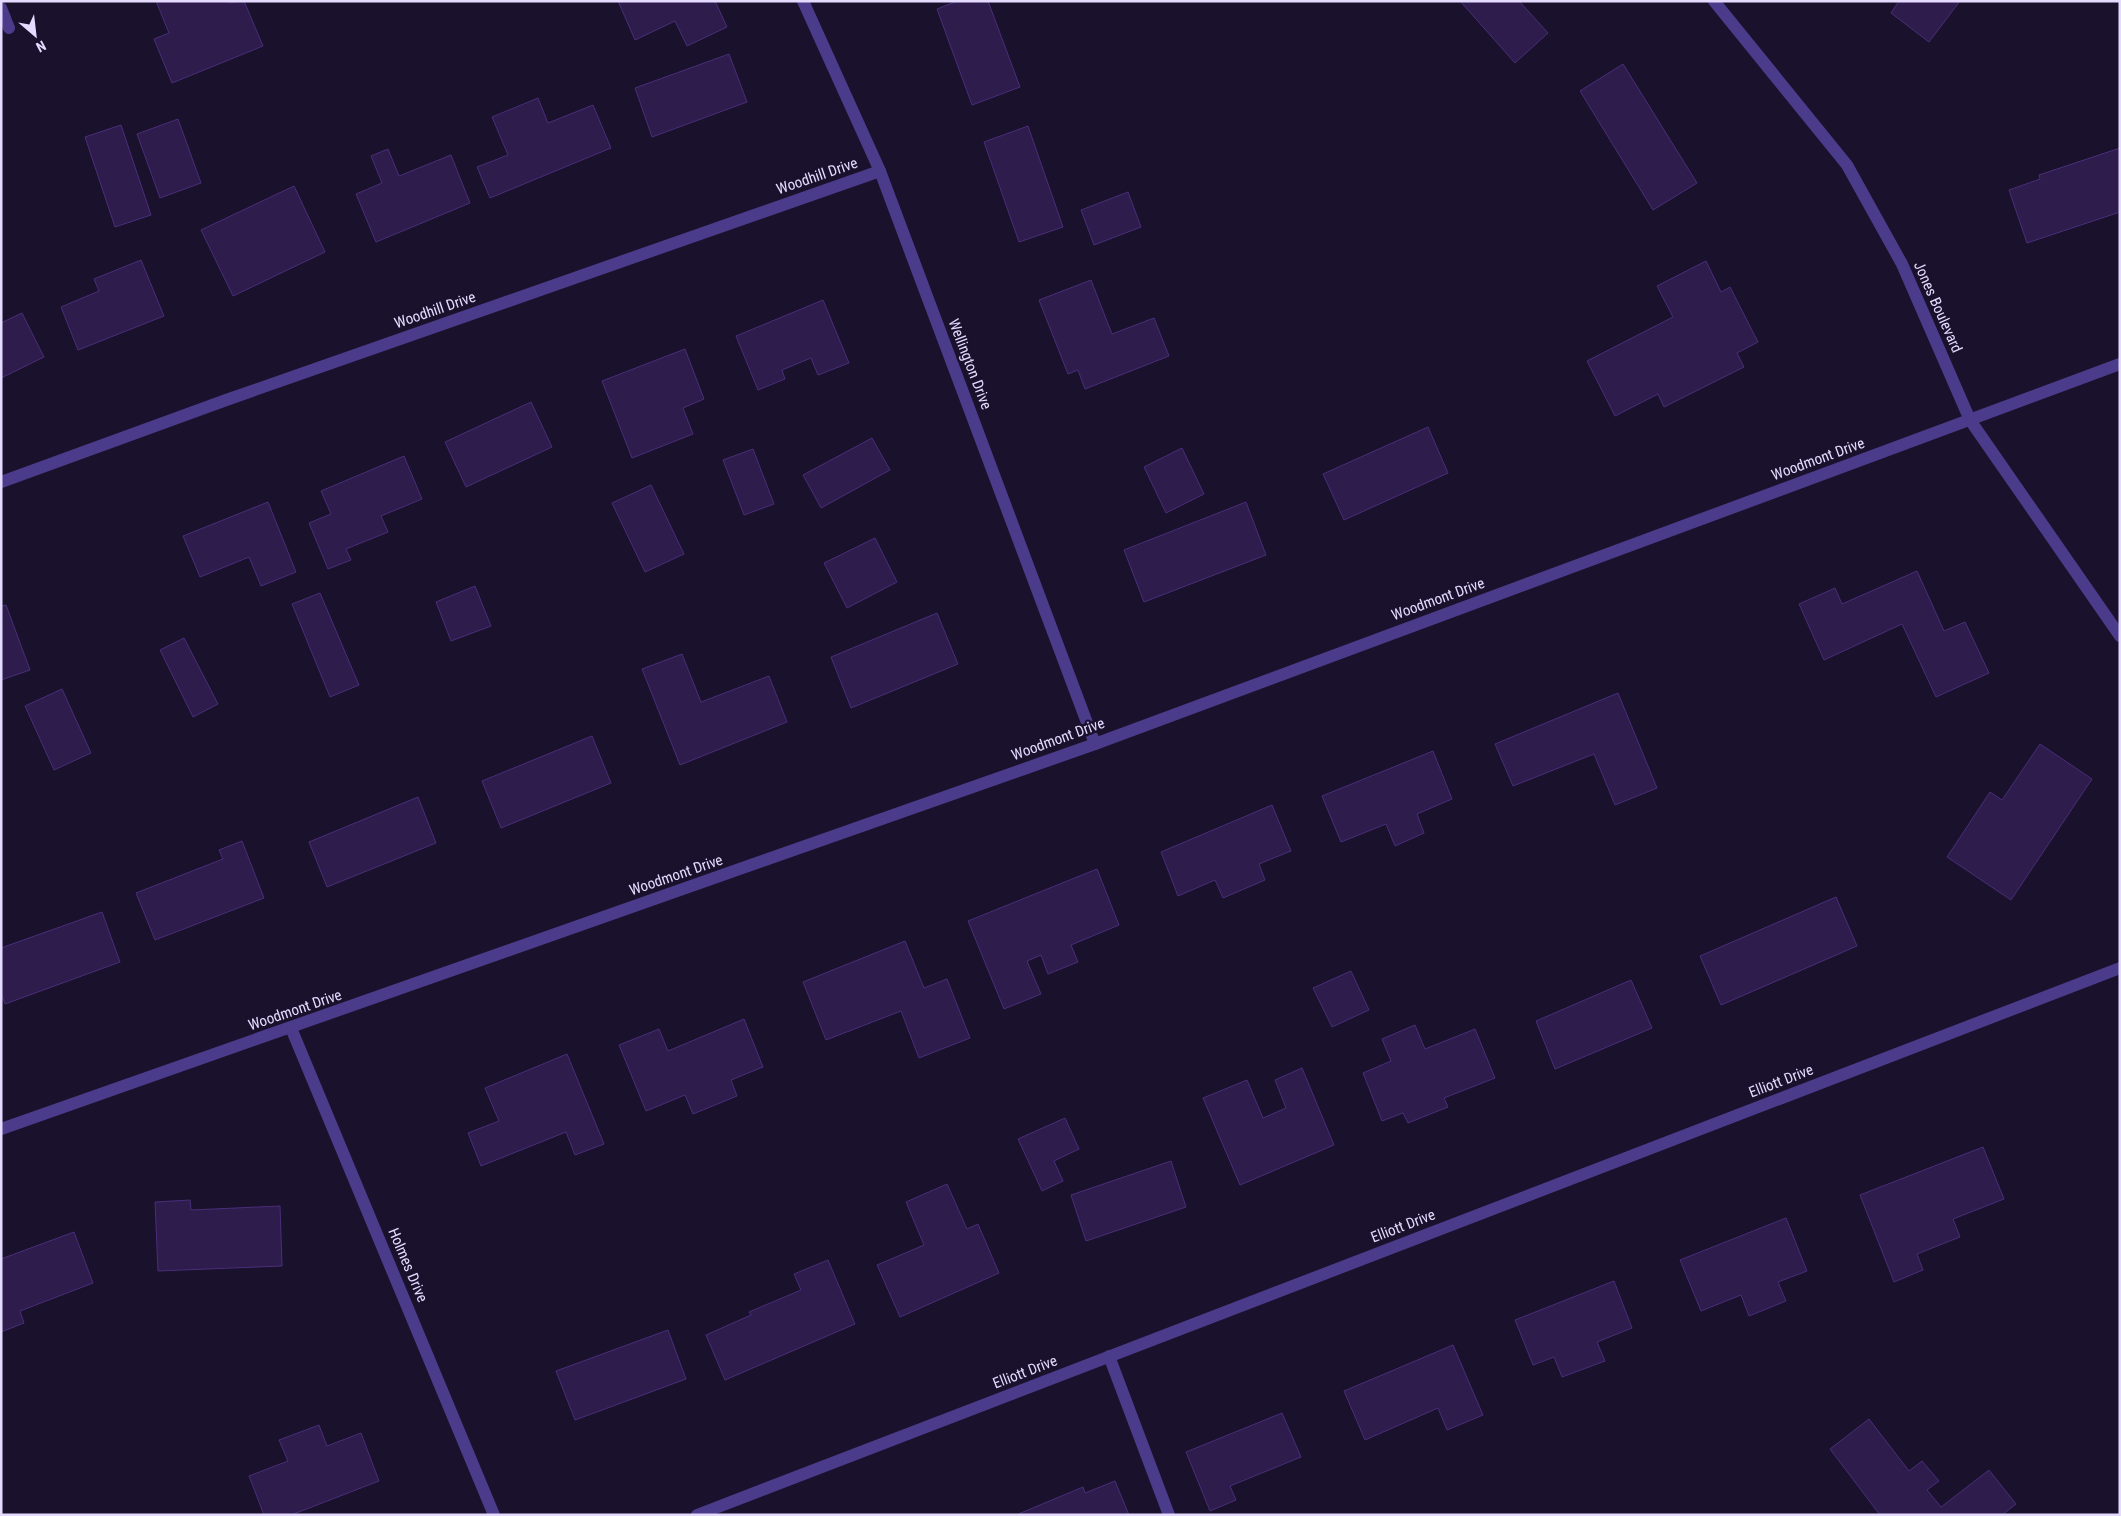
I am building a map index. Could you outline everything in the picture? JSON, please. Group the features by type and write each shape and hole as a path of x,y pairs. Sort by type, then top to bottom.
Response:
{"street":[{"name":"Wellington Drive","path":"803,1 880,171 1095,744"},
{"name":"Jones Boulevard","path":"1714,1 1847,166 1902,264 1970,420 2120,636"},
{"path":"1,8 9,28"},
{"name":"Woodhill Drive","path":"1,482 230,399 880,171"},
{"name":"Woodmont Drive","path":"1,1129 1095,744 2120,364"},
{"name":"Elliott Drive","path":"697,1515 2120,968"},
{"name":"Holmes Drive","path":"292,1028 494,1515"},
{"path":"1109,1356 1169,1515"}],"building":[{"path":"156,1 228,1 229,3 244,1 263,46 172,83 154,39 169,33"},
{"path":"618,1 715,1 727,27 687,46 675,21 635,40"},
{"path":"957,1 988,1 1020,87 972,105 937,9"},
{"path":"1460,1 1519,1 1548,33 1515,63"},
{"path":"1899,1 1960,1 1929,42 1891,13"},
{"path":"729,54 747,102 652,137 635,88"},
{"path":"1623,64 1697,183 1653,210 1580,91"},
{"path":"538,98 548,123 593,105 611,148 490,198 477,167 508,155 492,117"},
{"path":"178,119 201,183 160,198 137,134"},
{"path":"121,125 151,215 115,227 85,137"},
{"path":"1028,126 1063,227 1019,242 984,142"},
{"path":"2120,148 2120,212 2027,243 2009,190 2040,179 2039,175"},
{"path":"388,149 399,176 451,155 470,203 376,242 356,194 382,183 371,156"},
{"path":"294,186 325,252 233,296 201,230"},
{"path":"1128,192 1141,227 1094,245 1081,210"},
{"path":"141,260 164,316 78,350 61,307 99,291 94,279"},
{"path":"1706,261 1721,292 1730,287 1758,342 1737,353 1744,367 1664,407 1658,394 1615,416 1587,361 1673,317 1657,286"},
{"path":"1091,280 1112,334 1154,318 1169,356 1085,389 1078,370 1068,374 1039,300"},
{"path":"823,300 849,363 818,375 811,358 782,370 785,379 758,390 736,336"},
{"path":"22,313 44,357 1,378 1,323"},
{"path":"685,349 704,399 683,408 693,434 632,458 602,381"},
{"path":"531,402 552,447 466,487 445,442"},
{"path":"1428,427 1448,473 1344,520 1323,474"},
{"path":"872,438 890,470 821,508 803,475"},
{"path":"1182,448 1204,494 1166,513 1144,467"},
{"path":"753,449 774,504 744,515 723,460"},
{"path":"404,456 422,499 381,516 388,532 346,549 351,560 328,569 309,523 331,514 321,491"},
{"path":"651,485 684,554 645,572 612,503"},
{"path":"268,502 296,572 261,586 249,557 200,577 183,536"},
{"path":"1246,502 1266,555 1144,602 1124,550"},
{"path":"875,538 897,582 847,608 824,563"},
{"path":"1917,571 1944,631 1965,622 1989,673 1936,697 1902,624 1824,660 1799,604 1835,588 1842,604"},
{"path":"475,586 491,626 451,641 436,602"},
{"path":"320,593 359,685 330,697 292,604"},
{"path":"6,605 30,670 1,680 1,606"},
{"path":"937,613 958,664 851,708 831,657"},
{"path":"184,638 218,704 193,717 160,650"},
{"path":"682,654 701,702 769,676 787,722 680,765 642,669"},
{"path":"62,689 91,753 54,770 25,706"},
{"path":"1618,693 1657,788 1615,805 1594,754 1513,786 1495,744"},
{"path":"592,736 611,783 501,828 482,781"},
{"path":"2040,744 2092,779 2011,900 1947,857 1990,792 2002,800"},
{"path":"1433,751 1452,799 1417,814 1424,833 1395,846 1386,824 1341,842 1322,796"},
{"path":"418,797 436,843 327,887 309,842"},
{"path":"1272,805 1291,851 1259,864 1265,880 1223,898 1215,880 1178,896 1161,852"},
{"path":"242,841 264,898 155,940 136,893 223,859 219,850"},
{"path":"1097,869 1119,925 1071,945 1078,962 1048,974 1041,955 1027,961 1041,994 1004,1009 968,921"},
{"path":"1836,897 1857,946 1721,1005 1700,956"},
{"path":"102,912 120,962 5,1004 1,993 1,948"},
{"path":"905,941 924,988 947,979 970,1038 919,1058 901,1011 826,1040 803,982"},
{"path":"1351,971 1369,1010 1332,1027 1313,988"},
{"path":"1631,980 1652,1028 1555,1069 1536,1021"},
{"path":"744,1019 763,1067 731,1080 737,1096 693,1114 685,1095 646,1111 619,1045 659,1029 668,1051"},
{"path":"1415,1025 1425,1049 1475,1029 1495,1078 1444,1098 1448,1107 1408,1123 1403,1113 1382,1121 1363,1073 1391,1061 1382,1039"},
{"path":"567,1054 604,1144 575,1155 566,1132 481,1166 468,1133 499,1121 485,1088"},
{"path":"1302,1068 1334,1145 1240,1185 1203,1098 1247,1080 1263,1118 1286,1108 1275,1080"},
{"path":"1065,1118 1079,1149 1054,1161 1063,1181 1042,1191 1018,1139"},
{"path":"1983,1147 2004,1199 1953,1219 1960,1237 1917,1254 1923,1270 1894,1282 1860,1195"},
{"path":"1171,1161 1186,1207 1086,1241 1071,1195"},
{"path":"947,1184 967,1229 978,1224 999,1273 900,1317 877,1265 924,1245 906,1202"},
{"path":"190,1200 191,1210 280,1206 282,1266 158,1271 155,1202"},
{"path":"1786,1218 1807,1271 1778,1282 1786,1301 1749,1316 1741,1295 1701,1311 1680,1260"},
{"path":"74,1232 93,1283 20,1311 24,1323 1,1332 1,1259"},
{"path":"828,1260 855,1324 725,1380 706,1335 751,1315 749,1312 801,1290 794,1274"},
{"path":"1614,1281 1632,1328 1597,1342 1605,1361 1562,1377 1554,1357 1533,1365 1515,1320"},
{"path":"668,1330 686,1379 575,1420 556,1371"},
{"path":"1453,1345 1483,1415 1447,1430 1438,1408 1365,1440 1344,1391"},
{"path":"1282,1413 1301,1457 1230,1486 1236,1500 1210,1511 1186,1452"},
{"path":"1869,1419 1909,1471 1922,1461 1939,1481 1927,1490 1941,1507 1989,1470 2016,1504 2002,1515 1880,1515 1830,1449"},
{"path":"319,1425 327,1446 361,1433 379,1481 291,1515 264,1515 249,1476 288,1461 279,1440"},
{"path":"1115,1481 1129,1515 1016,1515 1083,1487 1085,1493"}]}
